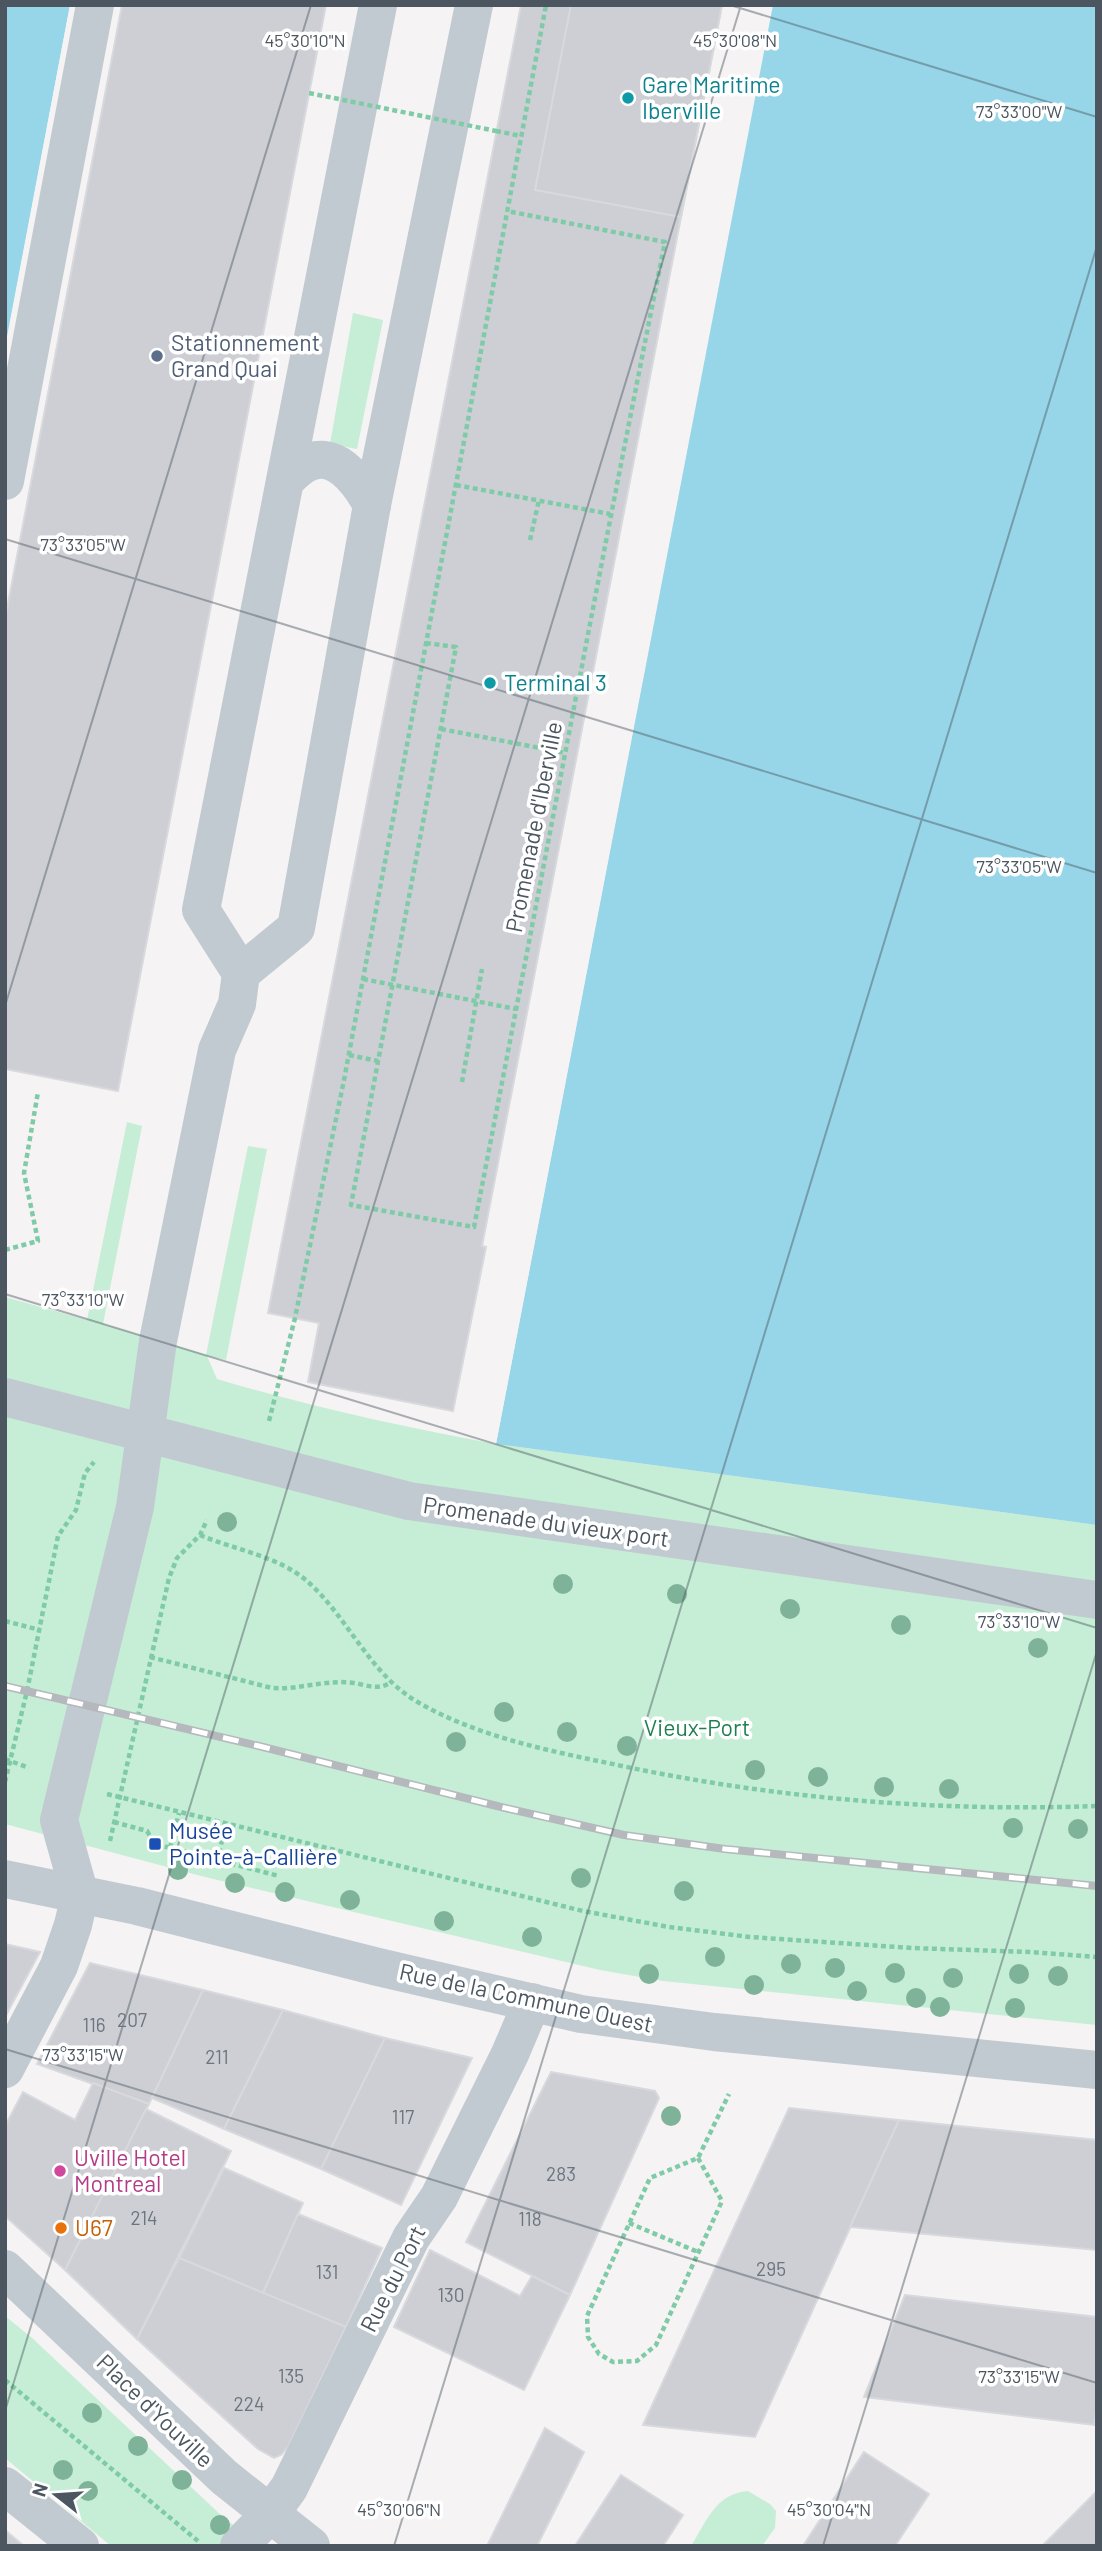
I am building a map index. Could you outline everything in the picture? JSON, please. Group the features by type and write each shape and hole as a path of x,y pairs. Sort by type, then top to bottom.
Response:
{"street":[{"path":"5,481 95,5"},
{"path":"5,2069 59,1966 71,1934 80,1895 59,1820 135,1507 158,1341 217,1050 237,1004 241,972 201,910 378,5"},
{"path":"241,972 296,928 372,505 474,5"},
{"path":"285,481 304,464 319,460 335,463 360,482 372,505"},
{"name":"Promenade du vieux port","path":"5,1397 368,1492 442,1507 1097,1601"},
{"name":"Rue de la Commune Ouest","path":"5,1879 137,1906 378,1967 580,2014 654,2025 1097,2070"},
{"name":"Rue du Port","path":"239,2546 270,2514 289,2488 411,2238 439,2197 510,2054 532,2002"},
{"name":"Place d'Youville","path":"5,2269 224,2477 311,2546"},
{"path":"5,2486 80,2546"}],"path":[{"path":"269,1421 295,1318 349,1055 546,5"},
{"path":"309,93 522,136"},
{"name":"Promenade d'Iberville","path":"426,643 456,648 351,1205 474,1227 610,514 665,242 507,211"},
{"path":"456,485 610,514"},
{"path":"530,540 538,500"},
{"path":"441,729 566,753"},
{"path":"462,1082 482,969"},
{"path":"363,979 517,1009"},
{"path":"349,1055 378,1061"},
{"path":"5,1250 38,1241 23,1173 38,1092"},
{"path":"5,1782 40,1630 58,1536 76,1510 85,1473 93,1463"},
{"path":"109,1846 150,1657 173,1567 177,1558 200,1535 208,1520"},
{"path":"200,1535 282,1565 306,1581 391,1682 429,1709 489,1732 568,1755 695,1781 785,1794 967,1808 1097,1806"},
{"path":"5,1621 40,1630"},
{"path":"150,1657 272,1688 334,1682 380,1687 391,1682"},
{"path":"8,1760 23,1766"},
{"path":"118,1798 583,1911 694,1930 817,1942 1097,1957"},
{"path":"170,1848 179,1813"},
{"path":"114,1822 147,1831 155,1844 279,1876"},
{"path":"217,1861 226,1825"},
{"path":"698,2158 722,2201 656,2344 637,2361 613,2362 599,2354 588,2337 587,2316 650,2178 698,2158 729,2094"},
{"path":"629,2223 698,2252"},
{"path":"5,2380 204,2546"}],"green space":[{"path":"353,313 383,320 357,449 330,444"},
{"name":"Vieux-Port","path":"127,1122 142,1126 103,1324 206,1355 248,1146 267,1149 226,1360 207,1356 217,1379 355,1415 496,1444 1097,1525 1097,2025 663,1981 600,1970 205,1877 5,1824 5,1297 87,1320"},
{"path":"5,2316 31,2337 223,2517 260,2546 111,2546 5,2458"},
{"path":"748,2491 770,2504 776,2511 775,2528 762,2546 691,2546 707,2518 720,2503 727,2497"}],"water":[{"path":"5,5 70,5 5,347"},
{"path":"773,5 1097,5 1097,1525 496,1444"}],"pier":[{"path":"70,5 73,6 9,348 5,350"},
{"path":"769,5 772,5 496,1444 493,1443"}],"building":[{"name":"Stationnement Grand Quai","path":"122,5 326,5 118,1091 5,1069 5,619"},
{"name":"Terminal 3","path":"521,5 722,5 482,1246 486,1247 453,1411 308,1382 319,1323 268,1313"},
{"name":"Gare Maritime Iberville","path":"571,5 722,5 681,217 535,190"},
{"path":"5,1944 40,1952 5,2017"},
{"path":"90,1963 203,1990 149,2104 37,2064"},
{"path":"203,1990 283,2010 224,2129 152,2098"},
{"path":"283,2010 385,2038 321,2169 224,2129"},
{"path":"385,2038 472,2058 401,2205 321,2169"},
{"path":"551,2072 655,2091 659,2098 570,2295 466,2242"},
{"name":"Uville Hotel Montreal","path":"93,2083 149,2104 65,2270 5,2216 5,2126 23,2092 75,2120"},
{"path":"789,2108 899,2120 755,2437 643,2425"},
{"path":"146,2109 231,2151 137,2339 65,2270"},
{"path":"899,2120 1097,2140 1097,2250 850,2227"},
{"path":"224,2168 303,2203 263,2293 179,2258"},
{"path":"298,2214 382,2248 346,2327 263,2293"},
{"path":"430,2250 520,2296 532,2276 570,2295 524,2390 394,2327"},
{"path":"179,2258 346,2327 288,2447 281,2455 274,2458 258,2449 137,2339"},
{"path":"905,2295 1097,2317 1097,2405 1094,2425 864,2397"},
{"path":"545,2428 584,2452 537,2546 487,2546"},
{"path":"864,2452 929,2494 895,2546 803,2546"},
{"path":"621,2475 683,2515 663,2546 575,2546"},
{"path":"1097,2491 1097,2546 1042,2546"},
{"path":"5,2530 24,2546 5,2546"}],"railway":[{"path":"5,1686 624,1835 725,1849 1097,1886"}],"place":[{"name":"Gare Maritime Iberville","path":"628,98"},
{"name":"Stationnement Grand Quai","path":"157,356"},
{"name":"Terminal 3","path":"490,683"},
{"name":"Musée Pointe-à-Callière","path":"155,1844"},
{"name":"Uville Hotel Montreal","path":"60,2171"},
{"name":"U67","path":"61,2228"}]}
